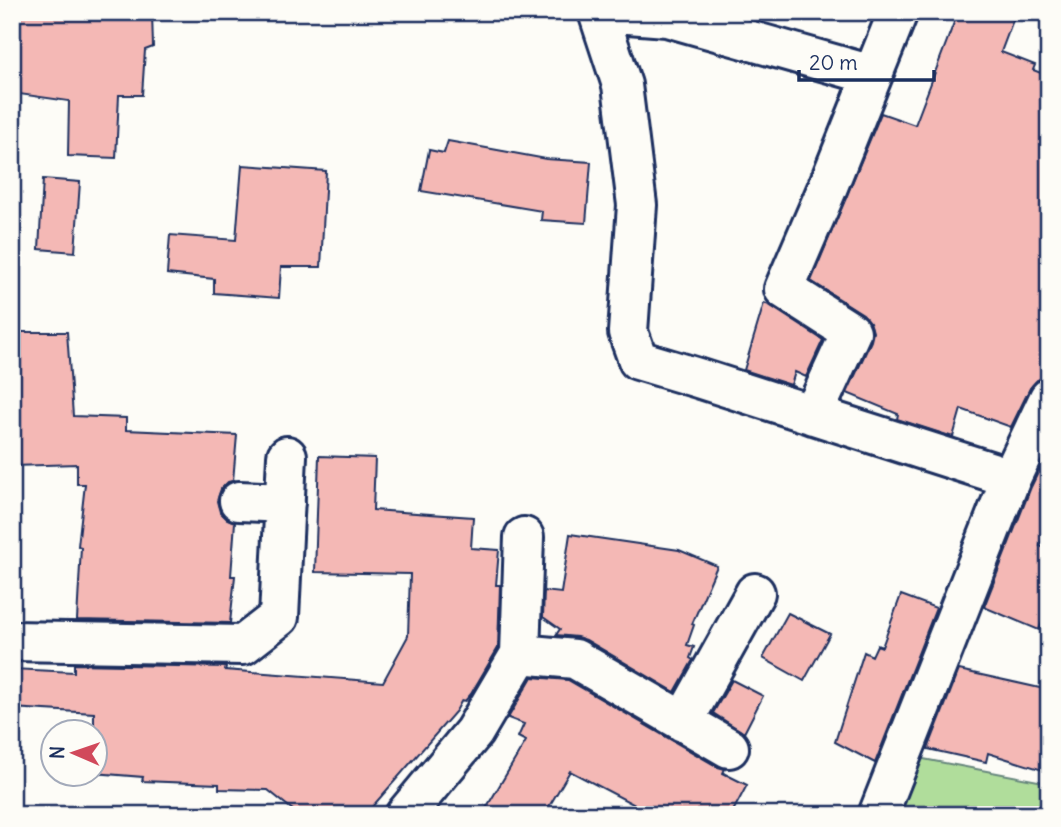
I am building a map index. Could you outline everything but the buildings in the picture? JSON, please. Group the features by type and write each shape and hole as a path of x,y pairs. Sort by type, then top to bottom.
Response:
{"street":[{"path":"872,75 667,17 600,12 622,85 637,205 628,332 638,360 1011,478"},
{"path":"813,415 851,332 783,289 827,189 898,12"},
{"path":"877,815 1011,478 1049,398"},
{"path":"12,641 243,645 279,617 287,456"},
{"path":"239,501 285,503"},
{"path":"405,815 474,732 520,654 524,537"},
{"path":"683,722 755,593"},
{"path":"520,654 575,659 729,748"}],"green space":[{"path":"913,757 1049,783 1049,815 886,815"}]}
